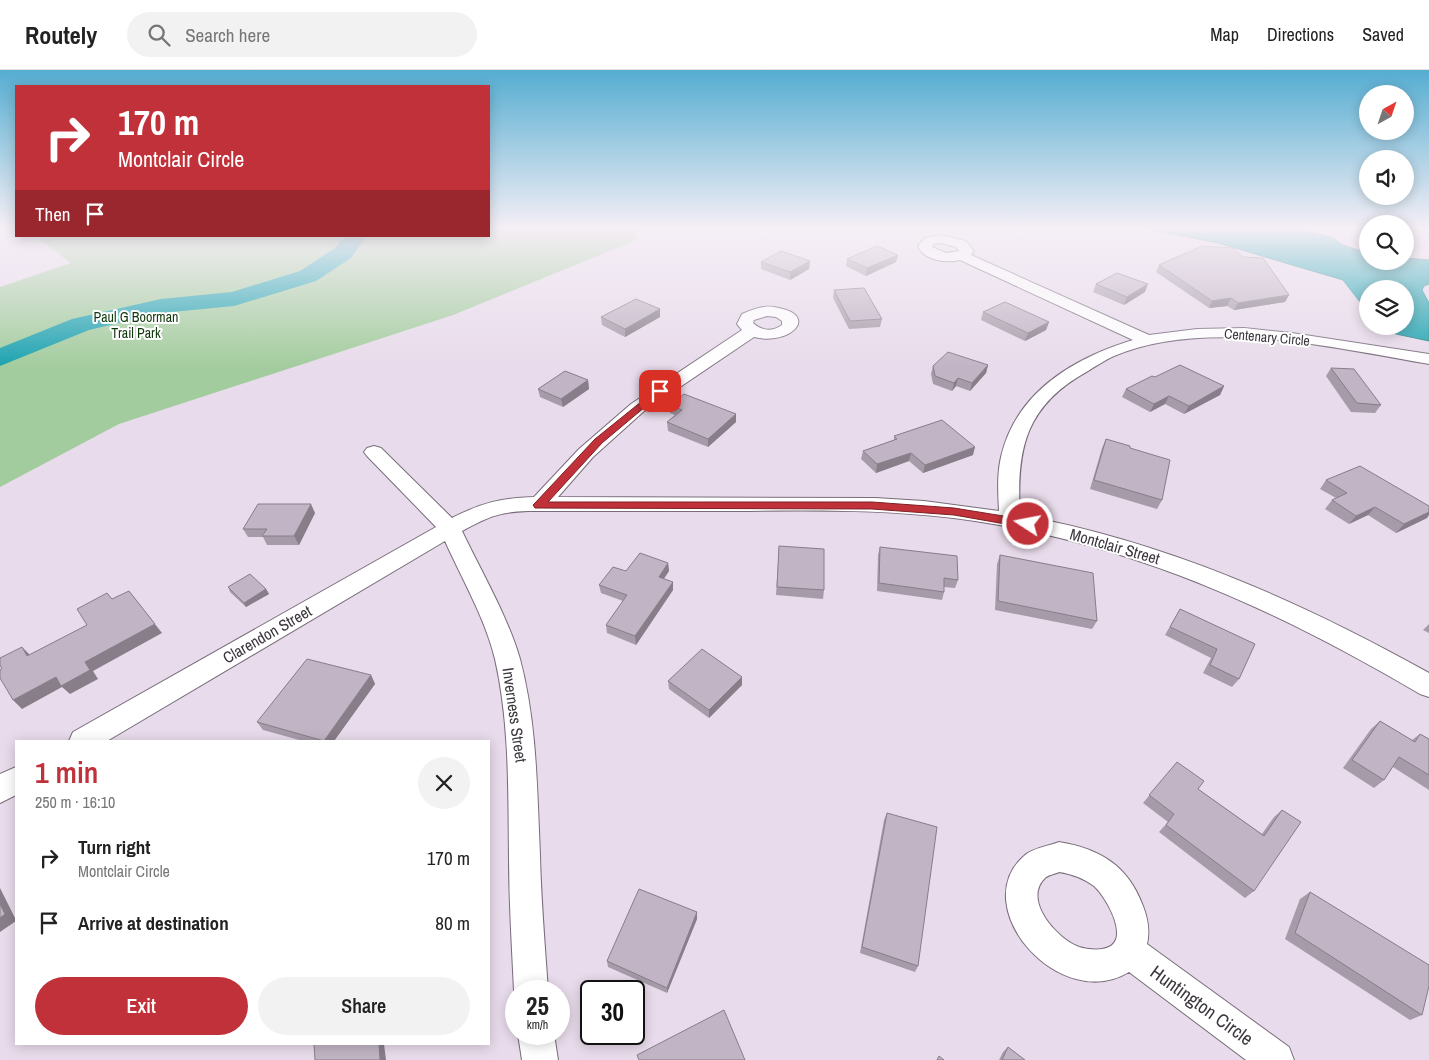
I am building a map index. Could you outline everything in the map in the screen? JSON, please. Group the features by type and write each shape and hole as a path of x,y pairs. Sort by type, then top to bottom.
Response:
{"street":[{"path":"1004,275 1147,340"},
{"path":"538,505 586,453 637,408 752,331"},
{"name":"Centenary Circle","path":"1010,520 1009,476 1012,450 1022,426 1036,405 1062,379 1084,364 1114,351 1147,340 1197,333 1242,333 1429,359"},
{"name":"Inverness Street","path":"374,452 450,528 499,637 508,665 516,702 522,751 525,888 531,980"},
{"name":"Montclair Street","path":"450,528 493,507 538,505 872,505 954,511 1010,520 1109,543 1153,556 1215,579 1312,623 1429,686"},
{"name":"Clarendon Street","path":"85,740 450,528"},
{"path":"0,790 15,781"},
{"name":"Huntington Circle","path":"1127,950 1276,1060"},
{"path":"538,1045 540,1060"}],"green space":[{"name":"Paul G Boorman Trail Park","path":"35,275 550,275 453,315 119,424 0,487 0,287"}],"water":[{"path":"1327,275 1429,275 1429,284 1424,286 1422,290 1429,303 1429,341 1401,335 1414,335 1414,280 1359,280 1359,301 1343,280"}],"building":[{"path":"1113,275 1123,275 1148,284 1127,297 1096,284"},
{"path":"1174,275 1275,275 1289,295 1238,303 1231,298 1212,301"},
{"path":"864,288 882,319 850,321 834,290"},
{"path":"636,299 660,309 625,329 601,317"},
{"path":"1005,302 1049,322 1028,333 983,312"},
{"path":"948,352 988,365 972,383 958,378 954,383 935,376 933,366"},
{"path":"1180,365 1224,386 1189,406 1169,396 1154,404 1126,389 1152,376 1155,377"},
{"path":"1331,368 1354,369 1381,405 1357,403"},
{"path":"565,371 588,380 561,399 538,389"},
{"path":"684,394 736,414 708,439 667,422 682,410 670,405"},
{"path":"942,420 975,447 925,465 911,453 877,464 863,451 897,439 894,436"},
{"path":"1106,439 1170,460 1162,500 1094,480"},
{"path":"1360,466 1429,506 1429,512 1404,524 1375,507 1356,516 1332,500 1347,493 1326,480"},
{"path":"258,504 311,504 294,536 262,536 267,529 243,529"},
{"path":"779,546 824,549 824,590 777,587"},
{"path":"880,547 957,556 958,580 944,578 944,592 879,583"},
{"path":"640,553 668,563 659,577 673,582 635,636 606,625 627,595 599,585 613,567 626,571"},
{"path":"1000,555 1093,573 1097,621 998,601"},
{"path":"250,574 266,589 244,603 228,587"},
{"path":"129,591 155,624 85,662 90,670 61,686 56,677 13,700 0,678 0,670 2,669 0,658 22,647 27,656 87,625 77,609 107,593 112,599"},
{"path":"1180,609 1255,644 1239,679 1210,665 1217,649 1170,627"},
{"path":"702,649 742,677 709,710 668,681"},
{"path":"307,659 371,675 325,740 257,722"},
{"path":"1380,721 1415,742 1420,734 1429,739 1429,775 1399,757 1384,780 1352,760"},
{"path":"1177,762 1204,781 1198,789 1264,836 1282,810 1301,822 1254,891 1166,825 1174,814 1149,795"},
{"path":"887,813 937,827 918,966 862,947"},
{"path":"639,889 697,912 667,988 607,961"},
{"path":"1310,892 1429,965 1429,986 1422,1015 1295,933"},
{"path":"0,904 5,914 0,918"},
{"path":"724,1010 745,1060 639,1060 637,1055"},
{"path":"314,1045 379,1045 380,1060 315,1060"},
{"path":"1008,1047 1025,1060 1002,1060"}],"waterway":[{"path":"0,358 81,324 161,306 234,299 309,275"}],"route":[{"path":"660,391 637,408 586,453 538,505 789,504 900,506 954,511 1028,524"}]}
